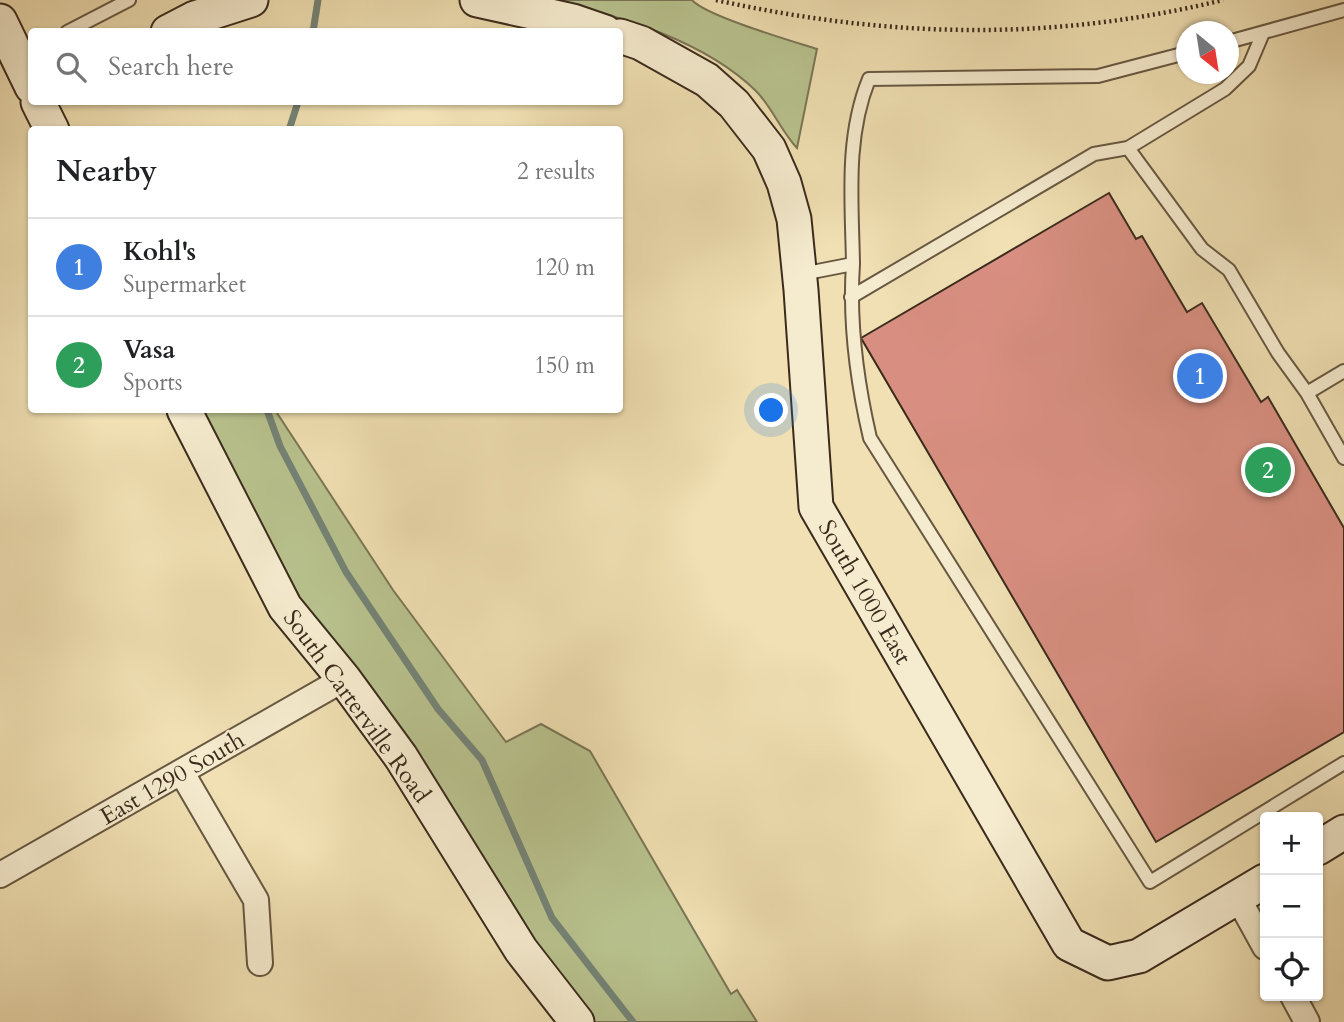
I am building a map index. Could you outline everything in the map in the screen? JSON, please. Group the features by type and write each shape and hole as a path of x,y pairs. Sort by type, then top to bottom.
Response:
{"street":[{"path":"176,28 195,18 251,0"},
{"path":"477,0 593,28"},
{"path":"0,21 24,53"},
{"name":"South 1000 East","path":"623,37 675,60 707,80 734,104 769,149 784,183 794,219 816,507 1069,944 1108,963 1139,956 1252,889"},
{"path":"40,105 50,126"},
{"name":"South Carterville Road","path":"186,413 285,607 344,679 401,757 520,950 577,1022"},
{"name":"East 1290 South","path":"0,875 344,679"},
{"path":"182,773 256,900 260,963"},
{"path":"1323,845 1344,832"},
{"path":"1252,889 1263,938"},
{"path":"1296,1001 1307,1022"}],"lane":[{"path":"75,28 129,0"},
{"path":"1239,39 1344,10"},
{"path":"851,297 1094,154 1128,148 1225,89 1249,65 1263,33"},
{"path":"1176,56 1098,76 869,79 862,96 852,151 851,297 864,410 870,438 1150,882 1344,764"},
{"path":"1128,148 1202,248 1229,270 1278,353 1307,393 1344,458"},
{"path":"799,275 853,264"},
{"path":"1307,393 1344,371"}],"path":[{"path":"716,0 784,15 841,23 970,31 1093,23 1151,15 1223,0"}],"green space":[{"path":"556,0 692,0 731,20 817,49 797,148 756,91 736,73 713,58 636,24"},
{"path":"203,413 277,413 393,590 506,742 541,724 590,751 731,994 737,990 757,1022 587,1022 304,612"}],"building":[{"path":"1109,193 1136,239 1142,236 1187,312 1202,303 1261,402 1268,397 1344,528 1344,732 1156,842 861,338"}],"waterway":[{"path":"314,28 318,0"},
{"path":"290,126 297,105"},
{"path":"268,413 280,446 346,572 438,709 482,760 552,918 633,1022"}],"place":[{"name":"Kohl's","path":"1200,376"},
{"name":"Vasa","path":"1268,470"}]}
